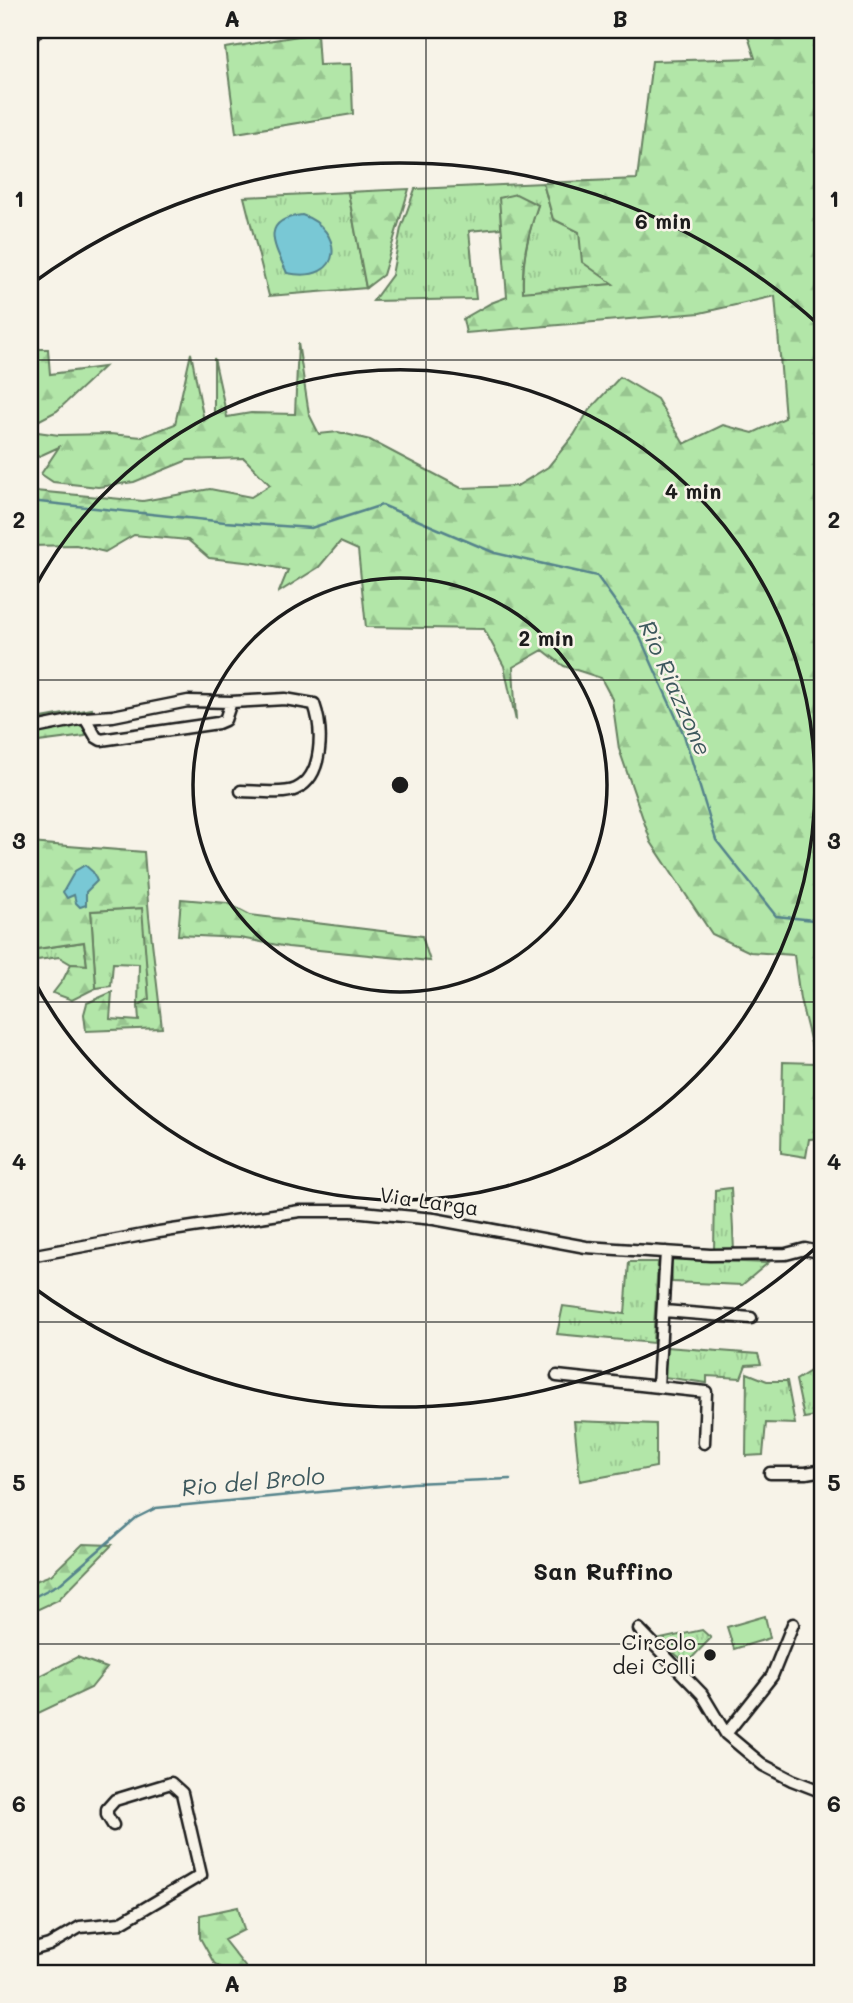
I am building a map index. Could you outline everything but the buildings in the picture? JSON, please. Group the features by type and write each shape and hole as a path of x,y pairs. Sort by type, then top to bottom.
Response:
{"street":[{"path":"30,38 37,30"},
{"path":"30,729 188,701 285,699 314,704 319,717 320,756 306,783 294,791 241,791"},
{"path":"85,718 96,737 101,740 218,723 225,720 231,702"},
{"name":"Via Larga","path":"30,1256 159,1232 287,1213 352,1211 434,1219 586,1247 769,1255 805,1249 822,1251"},
{"path":"658,1386 666,1252"},
{"path":"664,1311 751,1318"},
{"path":"557,1376 706,1392 704,1443"},
{"path":"770,1473 823,1470"},
{"path":"726,1734 772,1676 793,1624"},
{"path":"639,1629 702,1694 726,1734 763,1765 823,1792"},
{"path":"30,1948 49,1945 80,1927 120,1923 201,1875 182,1793 171,1783 115,1800 107,1809 107,1815 113,1825"}],"green space":[{"path":"746,30 823,30 823,1138 809,1139 806,1157 781,1153 783,1062 816,1063 800,999 794,955 750,952 712,934 651,842 619,749 612,699 601,678 564,666 543,650 513,667 516,721 504,666 484,629 366,627 358,550 340,542 319,567 279,592 288,570 209,558 188,540 134,535 105,552 76,545 30,546 30,485 35,491 143,501 210,489 251,497 270,485 244,458 188,460 134,482 98,487 53,482 41,474 59,447 33,459 30,431 59,435 110,434 142,437 175,424 191,353 204,421 214,413 214,358 227,417 251,413 295,414 298,343 309,414 319,434 338,432 370,440 461,488 517,486 548,467 574,435 589,410 620,377 657,399 684,444 723,425 753,433 785,418 775,296 700,313 466,333 463,319 507,297 499,198 516,194 538,205 526,248 523,292 613,284 582,262 579,232 553,219 543,183 637,179 652,61 755,58"},
{"path":"317,33 319,65 351,64 353,114 236,133 225,48"},
{"path":"543,183 553,219 579,231 614,284 523,292 526,248 538,205 500,198 501,228 469,231 476,299 373,301 392,275 401,228 415,189"},
{"path":"409,189 383,275 366,288 348,192"},
{"path":"348,192 366,288 269,296 244,197"},
{"path":"30,349 48,349 50,374 104,367 57,411 30,425"},
{"path":"92,709 93,717 85,736 30,743 30,720"},
{"path":"30,843 144,852 162,1028 86,1031 84,1014 87,1003 112,992 110,1019 139,1021 138,1006 149,999 142,908 91,911 96,988 72,1000 53,993 71,964 87,965 84,942 30,950"},
{"path":"181,899 227,903 250,915 422,936 430,961 288,947 240,938 178,935"},
{"path":"143,908 149,999 138,1006 139,964 113,963 111,986 96,988 91,911"},
{"path":"84,942 87,965 71,964 59,957 30,961 30,950"},
{"path":"731,1188 734,1251 714,1252 715,1190"},
{"path":"671,1259 768,1263 742,1285 672,1282"},
{"path":"629,1262 658,1262 653,1343 557,1334 563,1306 625,1314"},
{"path":"666,1347 758,1354 761,1364 746,1365 741,1378 707,1376 707,1383 664,1377"},
{"path":"823,1347 823,1380 813,1385 820,1405 823,1404 823,1415 804,1418 796,1380 820,1365"},
{"path":"747,1373 767,1381 787,1381 795,1424 766,1423 763,1455 746,1456"},
{"path":"574,1421 656,1424 656,1467 580,1481"},
{"path":"83,1544 112,1545 58,1600 30,1613 30,1583 51,1575"},
{"path":"765,1616 770,1638 734,1649 727,1627"},
{"path":"702,1630 711,1638 687,1663 656,1640"},
{"path":"77,1657 107,1668 91,1688 30,1717 30,1681"},
{"path":"238,1907 244,1930 224,1940 250,1973 228,1973 214,1963 200,1938 200,1915"}],"water":[{"path":"302,215 316,222 326,232 332,254 329,264 320,271 306,275 287,273 274,235 280,222"},
{"path":"85,865 93,872 97,881 86,892 86,905 80,907 74,895 67,898 63,892 75,871"}],"waterway":[{"name":"Rio Riazzone","path":"30,501 225,522 311,528 382,505 495,553 597,576 639,635 684,735 716,840 776,916 823,921"},
{"name":"Rio del Brolo","path":"30,1599 61,1583 136,1518 156,1508 413,1483 510,1479"}],"place":[{"name":"Circolo dei Colli","path":"710,1655"}],"district":[{"name":"San Ruffino","path":"603,1572"}]}
